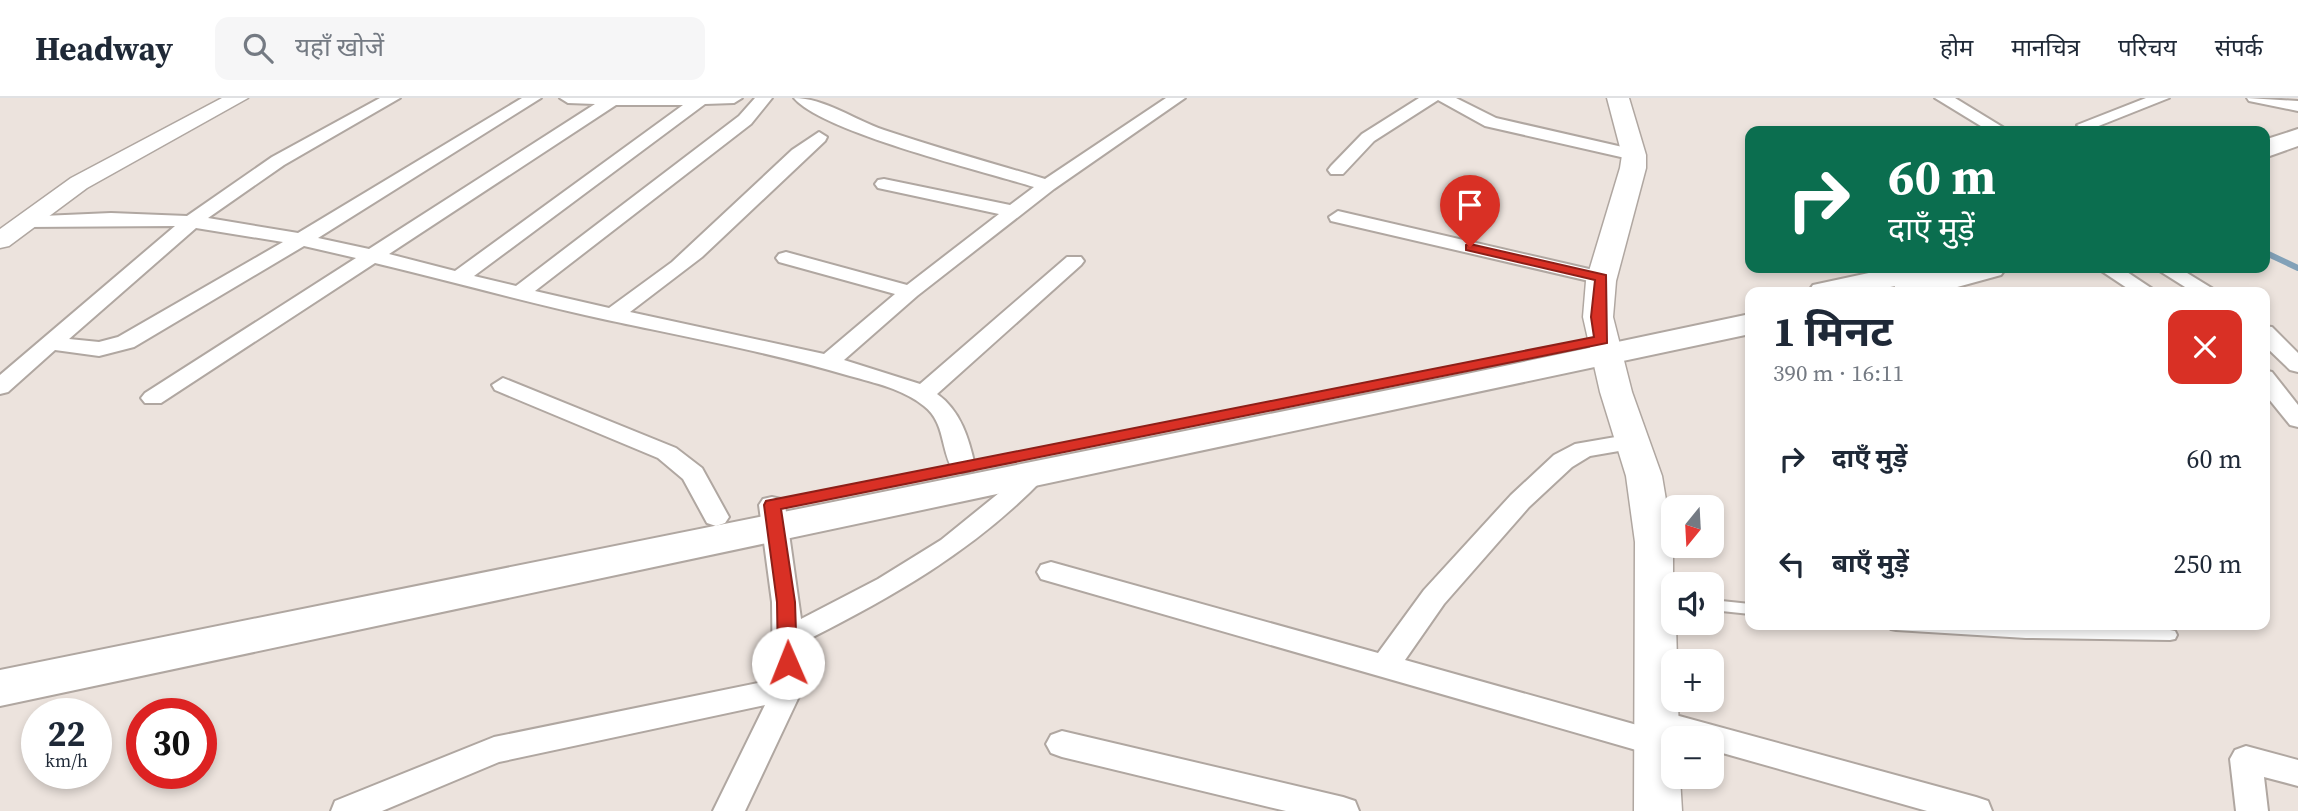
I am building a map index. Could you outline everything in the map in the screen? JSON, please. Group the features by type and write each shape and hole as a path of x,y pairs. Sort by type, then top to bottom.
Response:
{"main road":[{"path":"1618,98 1634,155 1602,278 1598,317 1604,348 1644,476 1661,578"},
{"path":"2270,148 2298,137"},
{"path":"2270,165 2298,155"},
{"path":"1847,287 1912,273"},
{"path":"1920,287 1972,273"},
{"path":"0,661 401,593 774,516 1035,472 1604,348 1745,309"},
{"path":"0,688 716,517 774,516 963,466 1604,348 1745,325"},
{"path":"1658,811 1657,732 1663,635"}],"street":[{"path":"0,220 67,175 217,98"},
{"path":"0,241 79,183 238,98"},
{"path":"0,387 192,221 278,161 392,98"},
{"path":"48,343 99,349 126,342 302,239 533,98"},
{"path":"568,98 610,102 734,98"},
{"path":"520,293 745,120 764,98"},
{"path":"802,98 817,110 857,125 1048,186"},
{"path":"1142,98 1173,100"},
{"path":"1337,170 1363,140 1395,117 1431,98"},
{"path":"1444,98 1491,122 1634,155"},
{"path":"1942,98 1992,126"},
{"path":"2085,125 2161,98"},
{"path":"2255,98 2298,106"},
{"path":"459,277 700,100"},
{"path":"828,362 910,292 1048,186 1173,100"},
{"path":"153,398 610,102"},
{"path":"612,315 649,291 695,253 784,165 818,137"},
{"path":"884,184 1017,212"},
{"path":"1338,217 1602,278"},
{"path":"26,221 155,218 192,221 302,239 612,315 727,336 828,362 923,394 942,408 956,435 963,466"},
{"path":"786,258 910,292"},
{"path":"923,394 1074,261"},
{"path":"2115,273 2139,287"},
{"path":"2174,273 2199,287"},
{"path":"2270,338 2298,365"},
{"path":"2270,385 2298,420"},
{"path":"503,386 667,453 693,474 716,517"},
{"path":"1384,667 1434,597 1520,501 1563,461 1584,449 1633,442"},
{"path":"787,638 892,585 952,548 998,511 1035,472"},
{"path":"729,811 788,688 786,602 774,516"},
{"path":"1051,572 1384,667 1976,811"},
{"path":"347,811 494,750 788,688"},
{"path":"1062,744 1343,811"},
{"path":"2252,811 2246,759 2298,773"}],"lane":[{"path":"1724,606 1745,608"},
{"path":"1977,630 2170,635"}],"waterway":[{"path":"2270,255 2298,268"}],"route":[{"path":"788,663 786,602 772,505 1602,340 1598,317 1602,278 1470,247"}]}
